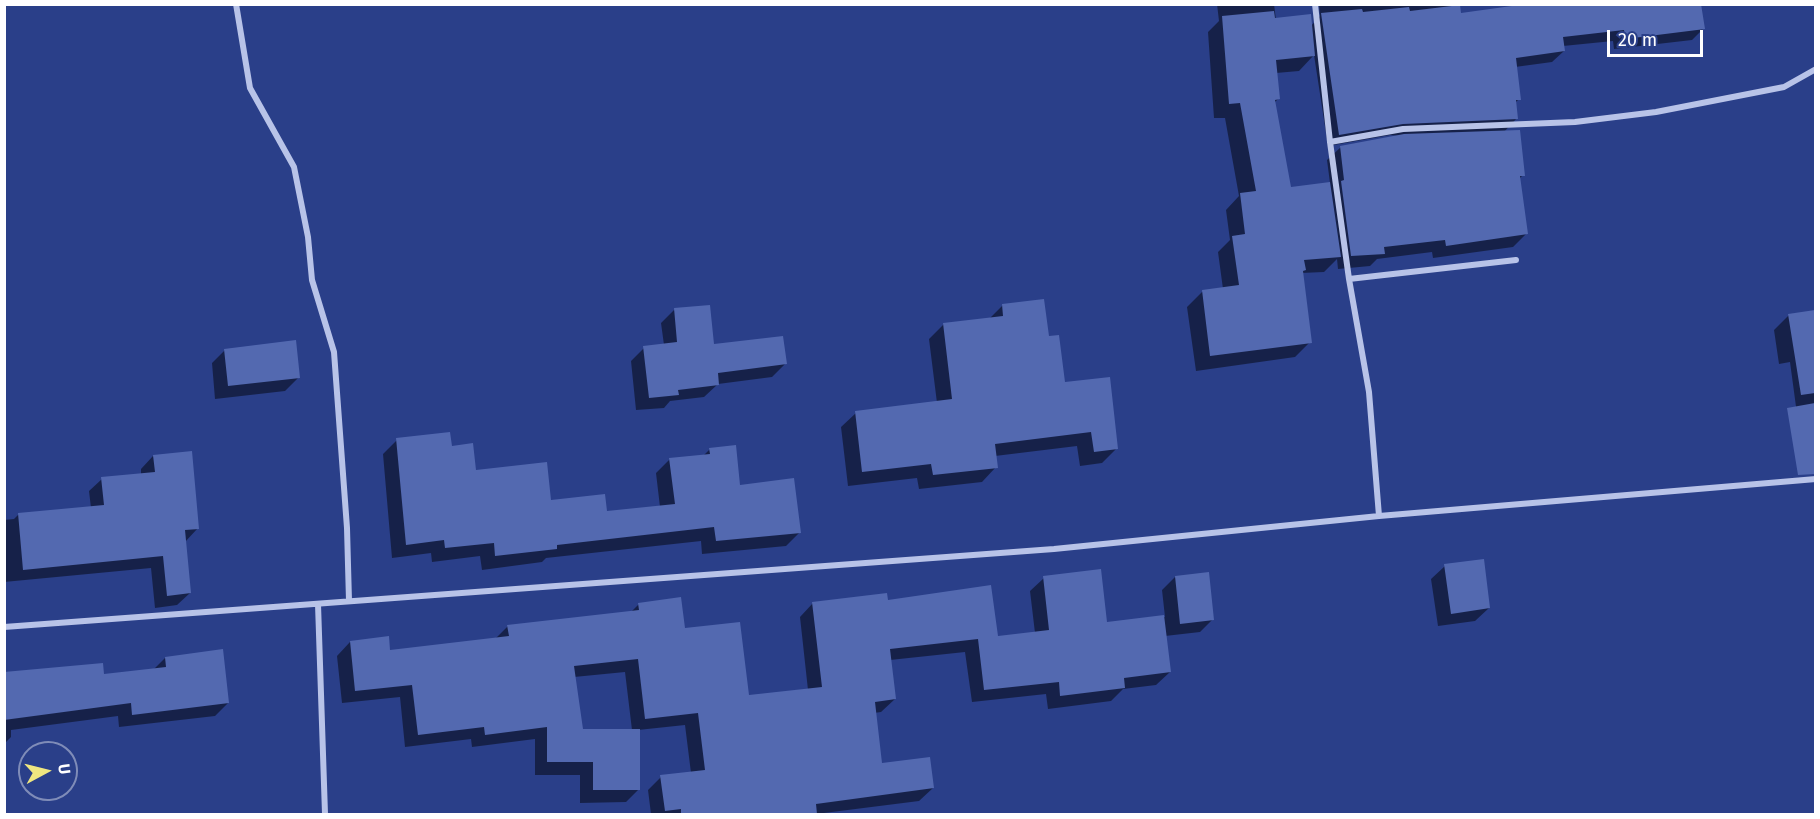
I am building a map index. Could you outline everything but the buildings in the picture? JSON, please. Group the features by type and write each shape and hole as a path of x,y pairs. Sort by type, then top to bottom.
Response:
{"street":[{"path":"236,4 250,88 294,167 308,237 312,280 334,352 347,528 349,601"},
{"path":"1315,4 1330,142 1349,279 1369,392 1379,516"},
{"path":"1330,142 1403,129 1575,122 1656,112 1784,87 1815,69"},
{"path":"1349,279 1516,260"},
{"path":"4,627 1054,549 1379,516 1815,479"},
{"path":"318,604 325,814"}]}
